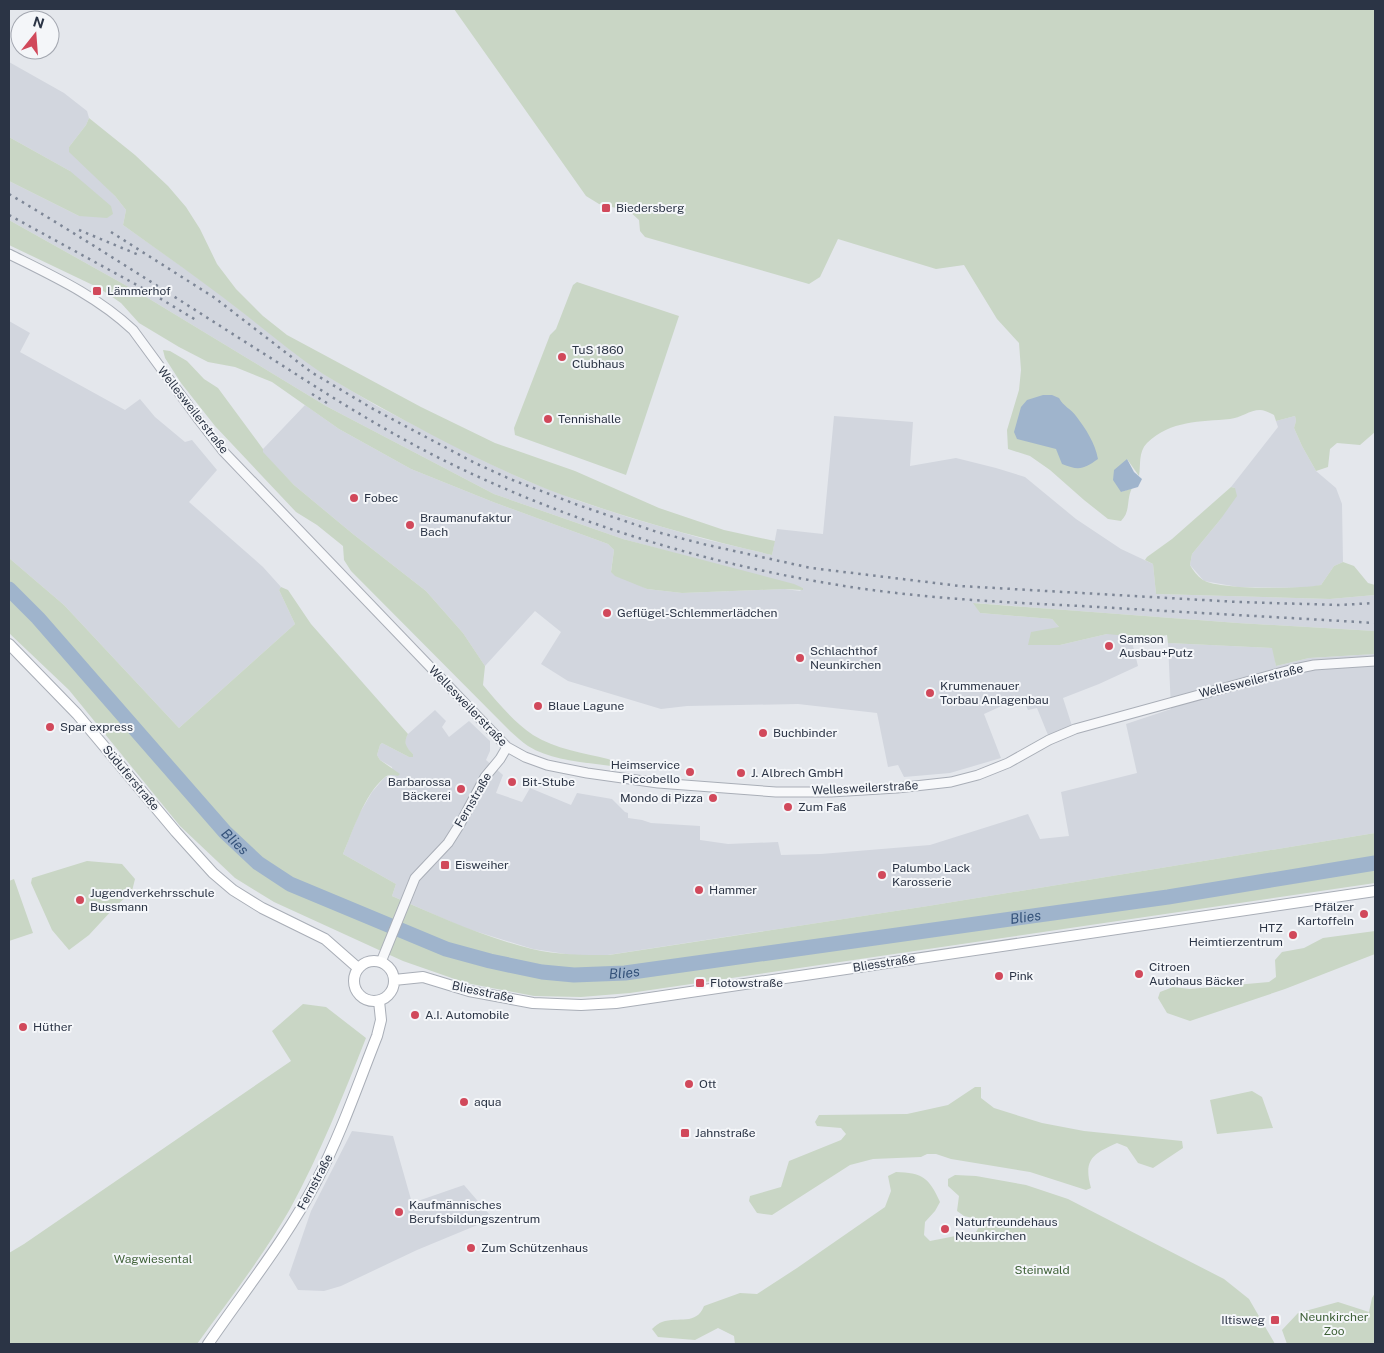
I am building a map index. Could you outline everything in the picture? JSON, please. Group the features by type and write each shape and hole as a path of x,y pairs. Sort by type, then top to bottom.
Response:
{"main road":[{"name":"Süduferstraße","path":"9,644 56,691 213,873 233,890 262,908 325,939 358,968"},
{"name":"Bliesstraße","path":"394,980 423,977 469,991 533,1003 581,1006 616,1003 1375,891"},
{"path":"369,961 381,962 392,971 394,980 392,990 388,996 379,1001 364,999 356,991 354,977 358,968 369,961"},
{"name":"Fernstraße","path":"208,1344 292,1222 334,1146 377,1036 380,1020 379,1001"}],"street":[{"name":"Wellesweilerstraße","path":"9,254 62,280 101,303 132,330 198,420 223,450 507,747 525,757 547,765 651,782 776,792 831,792 951,782 978,775 1008,763 1049,740 1075,729 1239,683 1314,665 1375,661"},
{"name":"Fernstraße","path":"381,962 415,878 448,842 460,824 485,777 507,747"}],"shaded area":[{"path":"9,62 64,93 87,111 89,118 86,125 69,147 126,210 123,225 209,286 322,373 377,406 525,480 579,501 631,518 704,539 772,555 777,529 823,534 834,416 913,422 910,466 956,458 1025,477 1076,519 1121,549 1153,564 1156,594 1330,599 1375,595 1375,631 1238,623 974,603 980,613 1052,619 1059,627 1060,645 1107,634 1128,636 1132,642 1138,666 1063,698 1072,726 1048,735 1037,708 1028,710 1024,701 1006,704 984,714 1001,758 950,773 904,777 898,765 888,767 877,713 798,704 687,706 661,709 568,681 541,664 561,632 535,611 485,666 463,633 426,591 294,485 262,452 305,405 339,429 411,469 493,502 608,544 614,550 611,571 647,589 682,593 785,589 800,591 803,588 623,539 494,494 326,406 143,295 9,220 9,181 79,216 70,171 9,137"},
{"path":"9,321 30,333 20,352 125,410 140,399 155,417 185,442 192,440 217,470 189,502 263,567 281,587 279,590 295,624 179,728 64,605 9,558"},
{"path":"1295,416 1294,428 1302,446 1316,471 1336,488 1342,504 1343,562 1334,566 1321,585 1308,588 1238,587 1204,581 1190,565 1192,554 1220,520 1235,488 1231,487 1278,427 1276,421"},
{"path":"1168,643 1273,648 1276,666 1309,658 1375,654 1375,833 928,906 608,955 572,955 533,949 465,928 392,896 396,884 343,854 358,816 372,792 385,777 393,775 392,767 380,760 377,755 380,745 382,743 409,757 413,754 406,747 405,740 408,734 435,710 446,721 442,727 449,737 469,721 490,741 490,751 486,760 503,775 496,793 522,802 530,788 571,805 577,793 612,799 628,813 628,818 651,823 700,826 700,840 728,844 778,842 781,855 821,854 930,845 1028,814 1040,839 1069,836 1061,792 1137,773 1126,724 1171,709"},
{"name":"Kaufmännisches Berufsbildungszentrum","path":"352,1131 393,1136 412,1203 464,1185 489,1214 489,1218 487,1221 417,1250 341,1286 324,1291 298,1290 289,1275 311,1211"}],"green space":[{"path":"454,9 1375,9 1375,432 1360,445 1337,443 1330,449 1328,467 1316,471 1294,428 1295,416 1276,421 1274,415 1260,410 1234,418 1176,426 1156,435 1144,447 1141,454 1139,476 1127,459 1121,492 1132,488 1126,513 1121,521 1108,519 1050,470 1030,456 1008,449 1007,430 1019,390 1021,370 1019,343 997,319 964,265 936,269 838,239 820,277 809,284 645,237 640,231 639,220 629,211 599,204 586,196"},
{"path":"89,118 135,155 168,186 186,207 200,229 217,264 236,289 263,316 287,335 421,407 495,443 575,471 659,508 724,530 775,541 772,555 652,524 542,487 450,444 323,374 213,290 123,225 126,210 115,196 69,152 69,147 86,125"},
{"path":"9,137 70,171 111,206 113,214 107,218 79,216 9,181"},
{"path":"9,220 143,295 326,406 494,494 623,539 794,584 803,588 803,590 682,593 647,589 615,576 611,572 614,550 608,544 493,502 411,469 339,429 272,382 235,367 208,362 179,347 139,323 121,303 99,288 9,245"},
{"path":"577,282 679,316 626,475 515,435 514,428 550,335 556,329 573,285"},
{"path":"163,350 170,351 187,361 204,379 218,388 263,449 263,452 294,485 426,591 463,633 485,666 483,685 519,724 533,735 551,744 608,759 613,761 614,765 579,762 547,755 528,746 510,731 351,571 344,560 343,546 317,525 296,512 215,426 181,383 165,358"},
{"path":"1231,487 1235,488 1237,496 1192,554 1190,565 1203,580 1225,586 1242,587 1279,588 1321,585 1334,566 1343,562 1354,566 1368,583 1375,585 1375,595 1330,599 1156,594 1153,564 1145,560 1147,557 1172,539"},
{"path":"9,558 64,605 179,728 295,624 279,590 281,587 288,590 311,624 408,734 406,745 413,754 413,757 409,757 382,743 380,745 377,755 380,760 400,774 398,776 391,775 386,777 377,785 365,803 343,854 396,884 392,896 478,932 532,949 560,954 609,955 928,906 1375,833 1375,883 630,993 581,997 534,996 466,983 403,961 274,902 235,878 180,826 69,690 9,633"},
{"path":"973,603 1238,623 1375,631 1375,654 1309,658 1276,666 1272,648 1168,643 1167,635 1132,642 1128,636 1107,634 1060,645 1028,645 1031,632 1059,627 1052,619 980,613"},
{"name":"Jugendverkehrsschule Bussmann","path":"87,861 122,864 135,879 132,891 89,935 69,950 52,930 31,883 32,878"},
{"path":"14,879 33,933 9,941 9,881"},
{"path":"1375,931 1375,954 1285,989 1190,1021 1167,1013 1158,998 1160,992 1173,987 1190,989 1269,982 1276,977 1275,960 1282,952 1304,948 1323,938"},
{"name":"Wagwiesental","path":"303,1004 326,1007 366,1038 321,1146 290,1209 257,1261 197,1344 9,1344 9,1253 291,1061 272,1031"},
{"path":"975,1087 981,1087 981,1098 994,1108 1042,1123 1084,1131 1182,1141 1183,1148 1153,1168 1138,1163 1127,1147 1117,1143 1096,1154 1092,1159 1088,1170 1091,1188 1086,1190 1030,1172 951,1159 936,1154 927,1154 921,1157 873,1159 850,1165 772,1215 757,1213 749,1201 750,1196 781,1187 789,1161 841,1140 846,1134 841,1128 817,1126 815,1122 819,1115 907,1114 948,1105"},
{"path":"1252,1091 1262,1097 1273,1128 1217,1134 1210,1100"},
{"name":"Steinwald","path":"896,1172 918,1175 924,1178 932,1187 940,1202 925,1222 924,1235 930,1241 976,1232 979,1227 977,1219 964,1216 957,1211 959,1196 948,1186 948,1179 955,1175 976,1176 1026,1185 1068,1199 1224,1279 1249,1299 1275,1344 735,1344 734,1336 718,1328 695,1340 658,1337 652,1329 668,1320 692,1318 701,1312 704,1306 740,1293 757,1294 885,1207 891,1191 888,1176"},
{"name":"Neunkircher Zoo","path":"1375,1293 1375,1344 1287,1344 1282,1330 1298,1313 1338,1302 1369,1312"}],"water":[{"path":"1043,395 1052,395 1059,398 1074,414 1090,436 1098,459 1085,467 1073,468 1062,464 1056,449 1017,439 1014,432 1021,407 1027,400"},
{"path":"1127,459 1134,472 1142,479 1138,487 1121,492 1113,480 1114,470"}],"waterway":[{"name":"Blies","path":"9,589 38,618 225,832 258,863 290,884 446,949 542,972 574,975 625,973 1168,897 1375,863"}],"railway":[{"path":"9,194 394,434 468,472 601,526 692,554 739,565 832,584 894,593 988,601 1375,623"},
{"path":"9,215 146,290 196,320"},
{"path":"79,230 139,255"},
{"path":"111,232 215,298 311,372 375,410 475,463 510,479 657,532 811,568 960,586 1238,602 1339,605 1375,603"},
{"path":"312,394 327,403"}],"place":[{"name":"Biedersberg","path":"606,208"},
{"name":"Lämmerhof","path":"97,291"},
{"name":"TuS 1860 Clubhaus","path":"562,357"},
{"name":"Tennishalle","path":"548,419"},
{"name":"Fobec","path":"354,498"},
{"name":"Braumanufaktur Bach","path":"410,525"},
{"name":"Geflügel-Schlemmerlädchen","path":"607,613"},
{"name":"Samson Ausbau+Putz","path":"1109,646"},
{"name":"Schlachthof Neunkirchen","path":"800,658"},
{"name":"Krummenauer Torbau Anlagenbau","path":"930,693"},
{"name":"Blaue Lagune","path":"538,706"},
{"name":"Spar express","path":"50,727"},
{"name":"Buchbinder","path":"763,733"},
{"name":"Heimservice Piccobello","path":"690,772"},
{"name":"J. Albrech GmbH","path":"741,773"},
{"name":"Bit-Stube","path":"512,782"},
{"name":"Barbarossa Bäckerei","path":"461,789"},
{"name":"Mondo di Pizza","path":"713,798"},
{"name":"Zum Faß","path":"788,807"},
{"name":"Eisweiher","path":"445,865"},
{"name":"Palumbo Lack Karosserie","path":"882,875"},
{"name":"Hammer","path":"699,890"},
{"name":"Jugendverkehrsschule Bussmann","path":"80,900"},
{"name":"Pfälzer Kartoffeln","path":"1364,914"},
{"name":"HTZ Heimtierzentrum","path":"1293,935"},
{"name":"Citroen Autohaus Bäcker","path":"1139,974"},
{"name":"Pink","path":"999,976"},
{"name":"Flotowstraße","path":"700,983"},
{"name":"A.I. Automobile","path":"415,1015"},
{"name":"Hüther","path":"23,1027"},
{"name":"Ott","path":"689,1084"},
{"name":"aqua","path":"464,1102"},
{"name":"Jahnstraße","path":"685,1133"},
{"name":"Kaufmännisches Berufsbildungszentrum","path":"399,1212"},
{"name":"Naturfreundehaus Neunkirchen","path":"945,1229"},
{"name":"Zum Schützenhaus","path":"471,1248"},
{"name":"Iltisweg","path":"1275,1320"}]}
